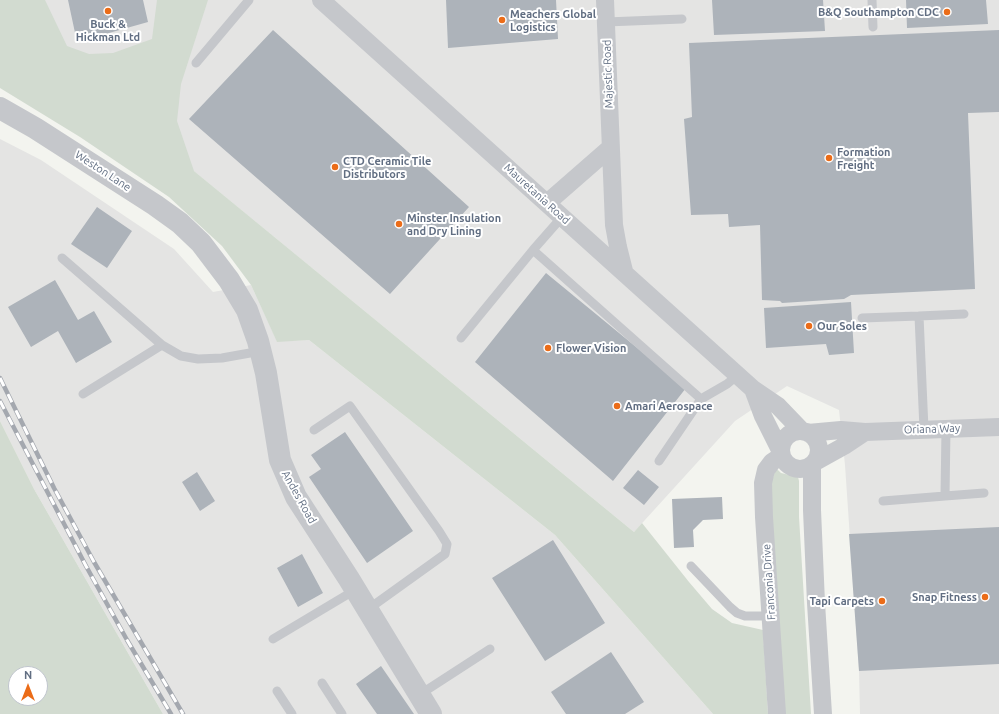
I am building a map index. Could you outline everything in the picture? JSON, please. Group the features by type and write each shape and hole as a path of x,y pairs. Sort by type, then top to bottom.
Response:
{"street":[{"name":"Mauretania Road","path":"322,0 547,204 739,374 753,389 778,406 805,432"},
{"name":"Majestic Road","path":"605,0 614,225 624,271"},
{"name":"Weston Lane","path":"0,108 35,128 155,205 180,224 201,243"},
{"path":"547,204 610,148"},
{"name":"Andes Road","path":"201,243 229,280 247,310 261,350 280,460 296,497 431,714"},
{"name":"Mauretania Road","path":"753,389 763,416 781,453"},
{"name":"Oriana Way","path":"805,432 841,430 865,432 999,427"},
{"path":"824,714 816,603 812,510 815,463 819,455 819,448 817,442 805,432 796,431 785,438 781,453 784,462 788,466 794,469 807,469 815,463 865,432"},
{"name":"Franconia Drive","path":"777,714 763,483 766,470 781,453"}],"lane":[{"path":"196,63 249,0"},
{"path":"872,0 873,27"},
{"path":"606,22 682,19"},
{"path":"461,338 562,217"},
{"path":"533,250 701,399"},
{"path":"62,258 162,345 181,356 198,359 222,358 261,350"},
{"path":"862,318 964,314"},
{"path":"919,316 924,430"},
{"path":"83,394 162,345"},
{"path":"659,461 701,399 728,384 739,374"},
{"path":"314,430 350,406 447,544 445,554 367,610"},
{"path":"945,496 946,429"},
{"path":"883,501 984,493"},
{"path":"691,566 737,613 745,616 771,616"},
{"path":"273,639 355,590"},
{"path":"419,695 490,649"},
{"path":"322,683 342,714"},
{"path":"277,691 292,714"}],"shaded area":[{"path":"0,0 999,0 999,714 860,714 859,671 845,465 839,410 787,386 735,421 634,532 0,12"},
{"path":"0,0 45,0 67,46 89,54 113,53 152,39 157,0 208,0 181,84 177,121 194,171 634,532 642,523 712,609 732,623 763,630 768,714 713,714 555,535 309,340 277,342 251,285 222,246 169,197 80,137 0,88"},
{"path":"0,139 41,160 174,249 213,292 251,285 277,341 309,340 555,535 713,714 163,714 34,489 0,421"},
{"path":"0,421 34,489 163,714 0,714"},
{"path":"776,468 781,473 798,477 799,481 799,517 811,714 782,714 768,493"}],"building":[{"name":"Buck & Hickman Ltd","path":"68,0 143,0 148,22 77,42"},
{"name":"Meachers Global Logistics","path":"446,0 556,0 558,39 448,48"},
{"path":"712,0 823,0 825,31 714,35"},
{"name":"B&Q Southampton CDC","path":"906,0 986,0 988,24 907,28"},
{"path":"273,30 469,207 390,294 189,119"},
{"name":"Formation Freight","path":"999,30 999,112 968,113 975,289 851,295 844,299 782,303 780,301 762,300 760,225 729,227 728,214 691,215 684,119 692,117 689,43"},
{"path":"97,207 132,231 107,268 71,244"},
{"path":"546,273 686,388 613,481 475,362"},
{"path":"55,280 78,320 94,311 112,342 76,363 58,331 31,347 8,307"},
{"name":"Our Soles","path":"851,302 854,353 829,355 826,344 766,348 764,308"},
{"path":"345,432 413,531 367,563 309,477 321,469 311,455"},
{"path":"638,470 659,487 644,505 623,488"},
{"path":"197,472 215,501 200,511 182,482"},
{"path":"722,497 723,519 703,520 693,530 694,547 674,548 672,499"},
{"path":"999,527 999,664 859,671 849,534"},
{"path":"553,540 605,623 545,661 492,578"},
{"path":"302,554 323,593 298,607 277,568"},
{"path":"611,652 644,702 625,714 566,714 551,692"},
{"path":"381,666 414,714 377,714 356,684"}],"railway":[{"path":"0,378 54,488 94,562 183,714"},
{"path":"0,401 86,566 127,640 171,714"}],"place":[{"name":"Buck & Hickman Ltd","path":"108,11"},
{"name":"B&Q Southampton CDC","path":"947,12"},
{"name":"Meachers Global Logistics","path":"502,20"},
{"name":"Formation Freight","path":"829,158"},
{"name":"CTD Ceramic Tile Distributors","path":"335,167"},
{"name":"Minster Insulation and Dry Lining","path":"399,224"},
{"name":"Our Soles","path":"809,326"},
{"name":"Flower Vision","path":"548,348"},
{"name":"Amari Aerospace","path":"617,406"},
{"name":"Snap Fitness","path":"985,597"},
{"name":"Tapi Carpets","path":"882,601"}]}
